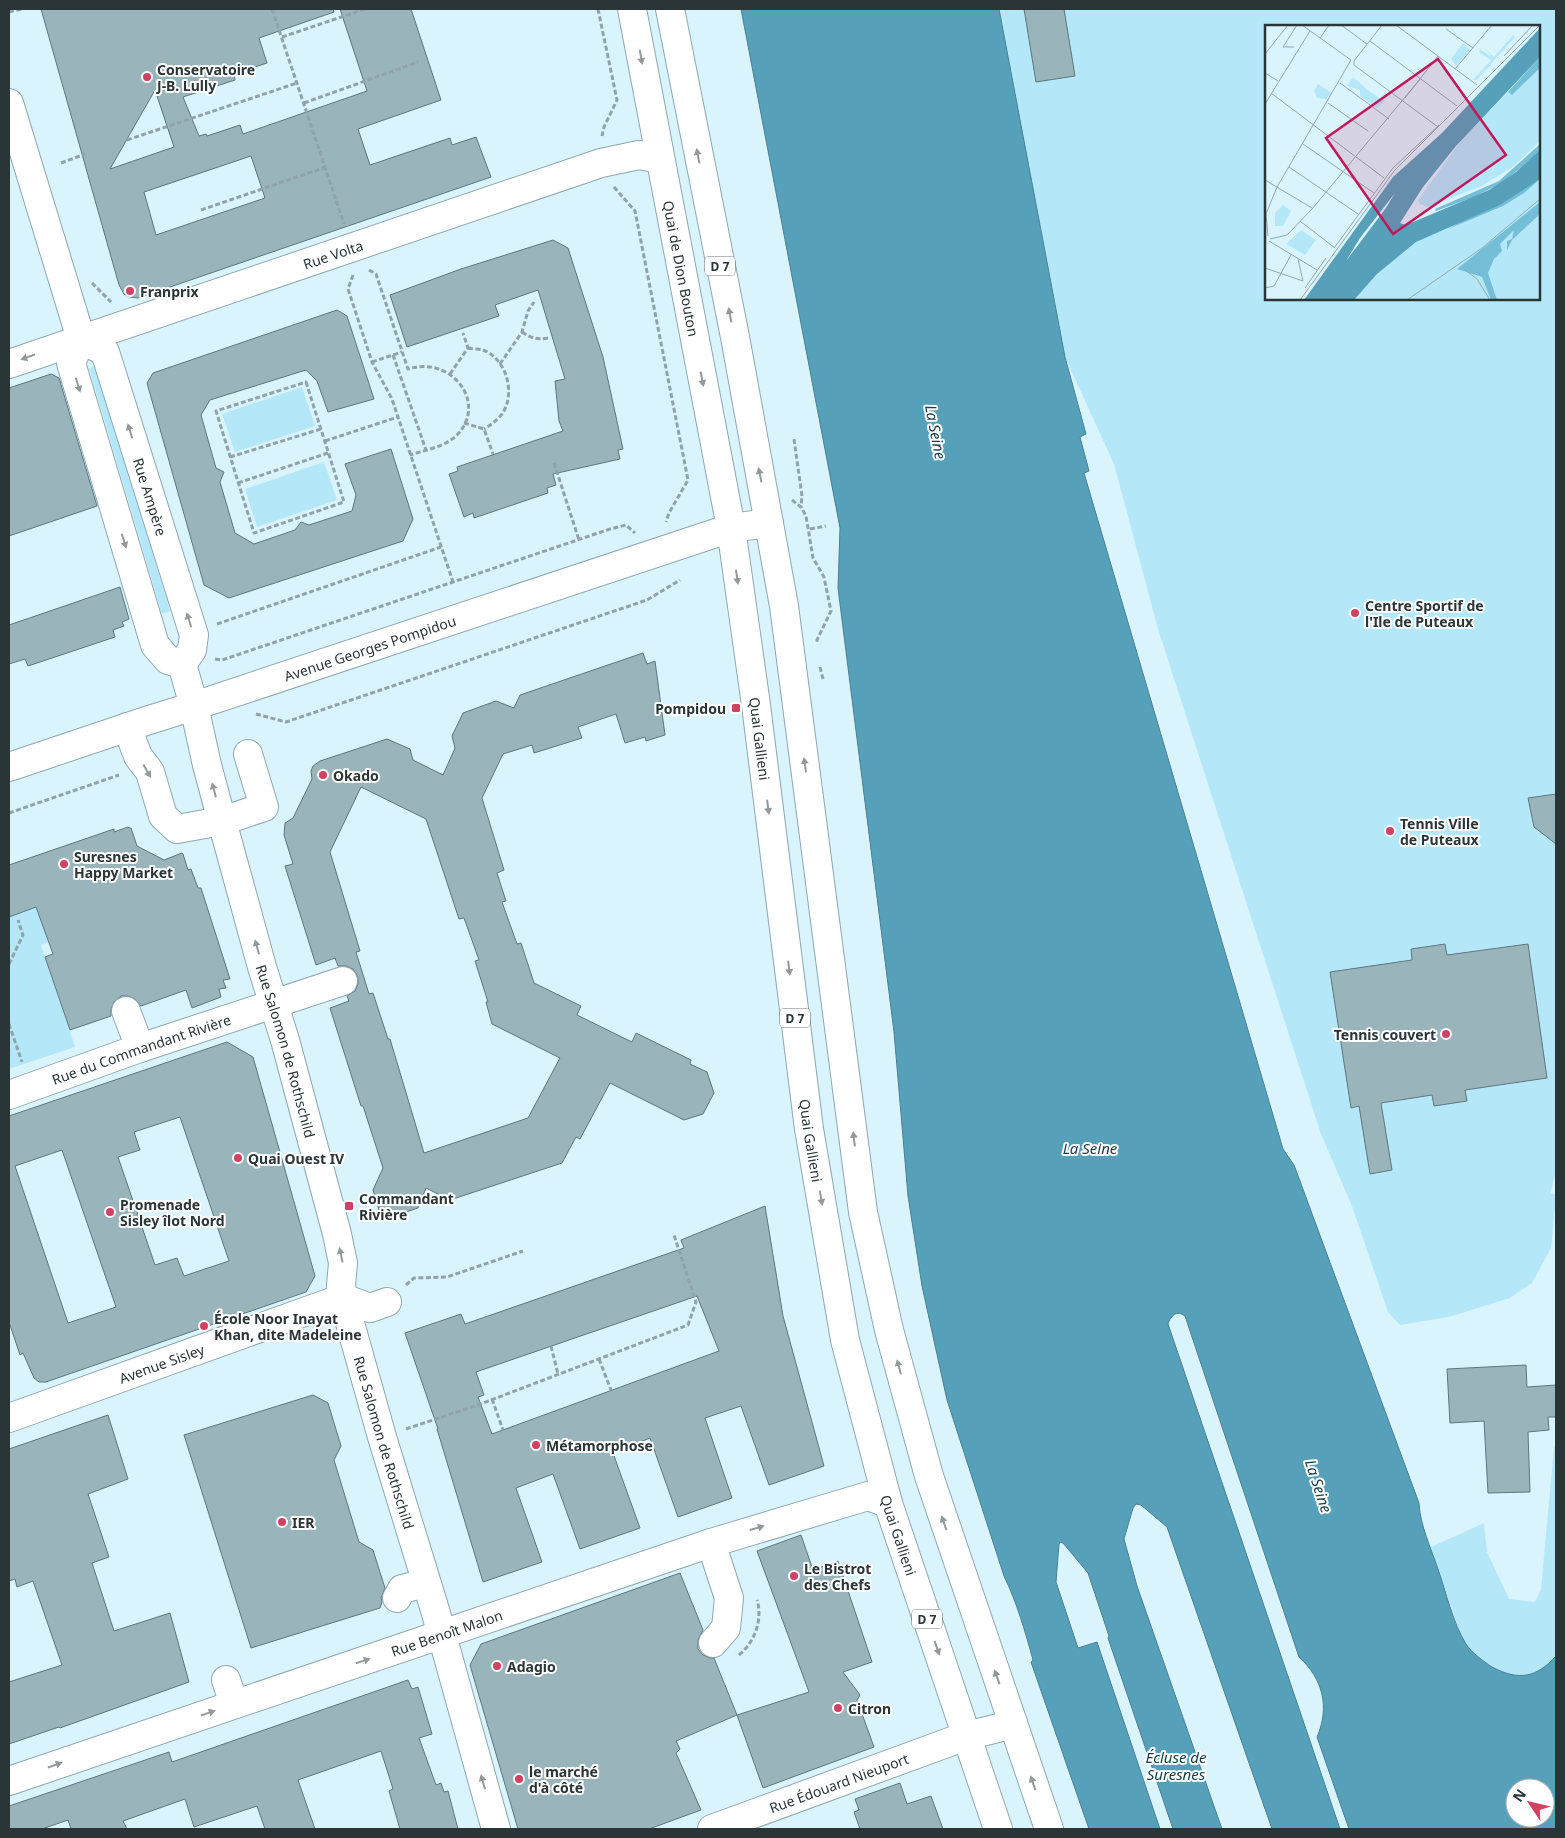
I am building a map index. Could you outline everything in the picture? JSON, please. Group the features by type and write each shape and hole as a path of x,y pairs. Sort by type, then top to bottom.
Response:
{"street":[{"name":"Quai de Dion Bouton","path":"632,9 730,528"},
{"name":"D 7","path":"670,9 769,523 792,668 863,1212 888,1330 929,1476 1049,1829"},
{"path":"9,103 81,339 72,363 156,645 168,660 194,661"},
{"name":"Rue Volta","path":"9,364 601,164 638,155 660,159"},
{"name":"Rue Ampère","path":"81,339 105,352 194,635"},
{"name":"Avenue Georges Pompidou","path":"9,767 730,528 769,523"},
{"name":"Quai Gallieni","path":"730,528 756,705 809,1129 845,1340 888,1503 998,1829"},
{"path":"194,635 192,650 194,661 194,706"},
{"name":"Rue Salomon de Rothschild","path":"194,706 207,766 262,967 275,1004 337,1234 343,1264 341,1285 343,1298 496,1829"},
{"path":"127,727 138,756 150,772 163,816 177,829 222,821 264,807 248,754"},
{"name":"Rue du Commandant Rivière","path":"9,1095 140,1048 342,981"},
{"path":"126,1011 140,1048"},
{"path":"343,1298 370,1308 387,1302"},
{"name":"Avenue Sisley","path":"9,1418 343,1298"},
{"name":"Rue Benoît Malon","path":"9,1781 230,1692 441,1634 711,1543 868,1496 888,1503"},
{"path":"711,1543 729,1598 726,1628 713,1643"},
{"path":"397,1598 402,1589 426,1583"},
{"path":"966,1736 1013,1723"},
{"name":"Rue Édouard Nieuport","path":"712,1829 966,1736"}],"path":[{"path":"9,12 22,9"},
{"path":"272,9 347,230"},
{"path":"282,37 364,9"},
{"path":"598,9 617,100 604,127 601,144"},
{"path":"304,103 418,62"},
{"path":"127,140 297,84"},
{"path":"62,163 85,154"},
{"path":"201,210 326,167"},
{"path":"610,182 620,196 635,211 688,480 669,513 664,527"},
{"path":"364,267 376,274 408,369 419,365 433,366 450,374 457,379 464,390 468,406 467,419 457,435 446,443 410,455"},
{"path":"355,270 348,289 372,362 392,399 453,582"},
{"path":"90,280 116,307"},
{"path":"500,364 522,332 528,310 534,302"},
{"path":"522,332 539,340 548,338"},
{"path":"463,334 468,348"},
{"path":"450,374 468,348"},
{"path":"464,423 484,429 494,423 508,401 508,386 504,370 497,359 484,350 468,348"},
{"path":"372,362 402,352"},
{"path":"393,355 426,450"},
{"path":"306,382 325,441 344,502 254,533 216,411 306,382"},
{"path":"325,441 398,417"},
{"path":"230,457 321,429"},
{"path":"484,429 493,454"},
{"path":"794,440 802,496 801,507"},
{"path":"238,483 328,453"},
{"path":"554,463 579,540"},
{"path":"791,500 801,507 806,516 810,529 813,558 824,577 831,611 817,640"},
{"path":"194,661 222,660 626,525 637,534"},
{"path":"810,529 826,526"},
{"path":"194,635 217,624 441,547"},
{"path":"254,714 286,722 647,600 680,580"},
{"path":"9,813 113,778 124,772 138,756"},
{"path":"9,964 23,935 18,920"},
{"path":"9,1024 23,1064"},
{"path":"382,1438 492,1399 688,1325 696,1302 674,1235"},
{"path":"387,1302 414,1278 447,1277 523,1251"},
{"path":"551,1346 558,1374"},
{"path":"599,1359 611,1390"},
{"path":"492,1399 503,1430"}],"shaded area":[{"name":"Centre Sportif de l'Ile de Puteaux","path":"999,9 1556,9 1556,1171 1550,1194 1556,1194 1556,1197 1551,1248 1532,1283 1510,1298 1449,1317 1400,1325 1388,1312 1352,1206 1321,1134 1158,629 1114,464 1065,357"},
{"path":"96,366 170,611 162,614 89,368"},
{"path":"302,387 315,426 235,452 222,414"},
{"path":"324,462 337,500 257,527 245,489"},
{"path":"33,894 51,903 42,923 48,942 41,945 75,1047 9,1069 9,917 25,911"},
{"path":"1554,1447 1556,1447 1556,1656 1534,1673 1527,1675 1511,1674 1485,1663 1466,1645 1431,1547 1484,1523 1487,1552 1509,1599 1535,1602 1541,1589"}],"water":[{"name":"La Seine","path":"741,9 999,9 1065,357 1086,434 1080,437 1089,471 1084,473 1283,1149 1294,1165 1419,1503 1421,1520 1426,1536 1461,1636 1474,1654 1492,1667 1511,1674 1527,1675 1534,1673 1556,1656 1556,1829 1349,1829 1317,1737 1323,1715 1322,1694 1319,1684 1299,1657 1185,1316 1179,1313 1171,1318 1168,1324 1340,1829 1272,1829 1167,1527 1141,1505 1136,1504 1133,1508 1124,1539 1137,1586 1222,1829 1173,1829 1108,1638 1109,1636 1088,1573 1063,1543 1060,1542 1056,1582 1078,1648 1097,1642 1160,1829 1089,1829 1031,1662 1033,1660 1020,1617 1004,1576 947,1400 922,1286 908,1196 894,1032 838,588 840,528"}],"building":[{"path":"41,9 333,9 334,12 259,38 267,63 234,74 235,80 183,97 199,136 206,134 207,136 240,125 243,134 367,91 340,9 411,9 441,100 358,129 370,165 450,138 452,145 476,137 491,177 138,298 124,294 119,285","holes":["155,90 174,147 110,169","251,156 265,198 156,235 144,192"]},
{"path":"1024,9 1064,9 1075,76 1036,82"},
{"path":"553,240 568,248 603,357 623,449 618,450 620,459 553,474 556,485 547,488 548,493 474,518 473,513 464,517 449,474 458,471 457,467 563,431 559,421 555,381 565,379 538,290 495,305 499,316 407,347 390,295 461,269"},
{"path":"337,310 347,316 374,399 328,412 317,381 306,370 210,400 201,415 216,468 224,472 220,482 235,533 254,544 295,530 301,522 309,525 352,511 356,495 345,464 391,449 413,519 403,541 229,598 204,585 147,383 153,373"},
{"path":"51,374 59,378 97,506 9,536 9,388"},
{"path":"120,587 129,619 122,622 124,626 113,630 115,637 28,666 25,659 9,664 9,625"},
{"path":"643,653 647,664 655,661 665,735 646,741 645,737 625,743 616,714 578,727 582,738 534,753 532,745 503,754 482,798 504,870 497,873 506,901 502,902 517,944 521,943 534,983 581,1006 577,1015 632,1042 636,1033 691,1060 690,1064 707,1072 714,1093 703,1114 684,1120 610,1083 580,1139 576,1137 562,1163 450,1200 426,1188 418,1208 382,1220 373,1190 383,1168 330,1008 349,1001 347,996 355,991 358,977 353,969 346,966 338,966 335,958 316,965 285,866 293,864 284,835 285,823 293,818 312,779 311,771 313,766 320,761 387,739 410,749 413,760 443,775 455,748 452,736 463,713 496,701 514,708 520,695","holes":["361,787 426,819 459,919 464,918 479,960 475,961 488,1002 486,1002 492,1024 560,1058 528,1118 424,1153 390,1039 388,1039 373,993 369,994 356,952 360,951 330,852"]},
{"path":"1556,794 1556,844 1534,827 1528,798"},
{"path":"128,827 131,828 137,846 164,860 183,854 188,870 191,869 198,888 201,888 230,979 223,980 226,988 219,989 221,997 192,1008 186,990 141,1006 135,999 121,996 114,1002 111,1016 70,1030 45,957 53,954 36,907 9,917 9,865 114,829 114,832"},
{"name":"Tennis couvert","path":"1445,944 1447,955 1528,944 1547,1078 1465,1090 1467,1101 1434,1106 1432,1095 1381,1103 1392,1170 1370,1174 1359,1106 1351,1108 1330,972 1412,960 1411,949"},
{"name":"Promenade Sisley îlot Nord","path":"227,1042 253,1057 315,1276 306,1292 46,1382 39,1382 34,1378 23,1353 20,1355 9,1322 9,1116","holes":["180,1117 229,1261 184,1276 177,1258 155,1265 118,1157 140,1150 134,1132","62,1150 116,1307 68,1323 15,1166"]},
{"name":"Métamorphose","path":"765,1206 783,1316 824,1466 769,1485 741,1406 705,1418 732,1498 678,1517 650,1438 613,1453 640,1528 580,1549 553,1474 516,1488 542,1562 483,1582 438,1429 405,1333 461,1314 465,1324 684,1248 681,1240","holes":["697,1296 719,1351 492,1434 478,1397 484,1395 476,1372"]},
{"path":"1526,1365 1527,1387 1556,1385 1556,1417 1548,1417 1549,1430 1528,1432 1530,1492 1488,1493 1484,1421 1450,1423 1447,1369"},
{"name":"IER","path":"313,1395 328,1403 341,1446 334,1460 359,1542 373,1550 385,1588 381,1598 382,1602 380,1608 251,1648 184,1435"},
{"path":"108,1415 128,1479 88,1494 109,1557 92,1563 114,1631 170,1613 189,1682 9,1744 9,1682 62,1665 33,1581 17,1587 15,1579 9,1581 9,1449"},
{"path":"801,1535 813,1570 838,1561 872,1662 843,1672 860,1695 857,1700 874,1747 763,1788 737,1715 809,1692 757,1551"},
{"path":"680,1573 703,1630 698,1640 698,1649 703,1655 714,1658 737,1715 676,1741 680,1749 676,1753 701,1810 649,1829 518,1829 470,1665 481,1644"},
{"path":"408,1680 412,1689 418,1687 432,1734 419,1738 436,1785 441,1783 444,1792 448,1791 458,1829 400,1829 389,1791 393,1789 381,1751 298,1780 315,1829 265,1829 257,1806 194,1827 185,1799 123,1821 127,1829 71,1829 68,1820 42,1829 9,1829 9,1806 169,1752 172,1762"},
{"path":"900,1783 907,1804 931,1796 943,1829 860,1829 854,1812 859,1810 855,1799"}],"place":[{"name":"Conservatoire J-B. Lully","path":"147,77"},
{"name":"Franprix","path":"130,291"},
{"name":"Centre Sportif de l'Ile de Puteaux","path":"1355,613"},
{"name":"Pompidou","path":"736,708"},
{"name":"Okado","path":"323,775"},
{"name":"Tennis Ville de Puteaux","path":"1390,831"},
{"name":"Suresnes Happy Market","path":"64,864"},
{"name":"Tennis couvert","path":"1446,1034"},
{"name":"Quai Ouest IV","path":"238,1158"},
{"name":"Commandant Rivière","path":"349,1206"},
{"name":"Promenade Sisley îlot Nord","path":"110,1212"},
{"name":"École Noor Inayat Khan, dite Madeleine","path":"204,1326"},
{"name":"Métamorphose","path":"536,1445"},
{"name":"IER","path":"282,1522"},
{"name":"Le Bistrot des Chefs","path":"794,1576"},
{"name":"Adagio","path":"497,1666"},
{"name":"Citron","path":"838,1708"},
{"name":"le marché d'à côté","path":"519,1779"}],"water label":[{"name":"Écluse de Suresnes","path":"1176,1766"}]}
